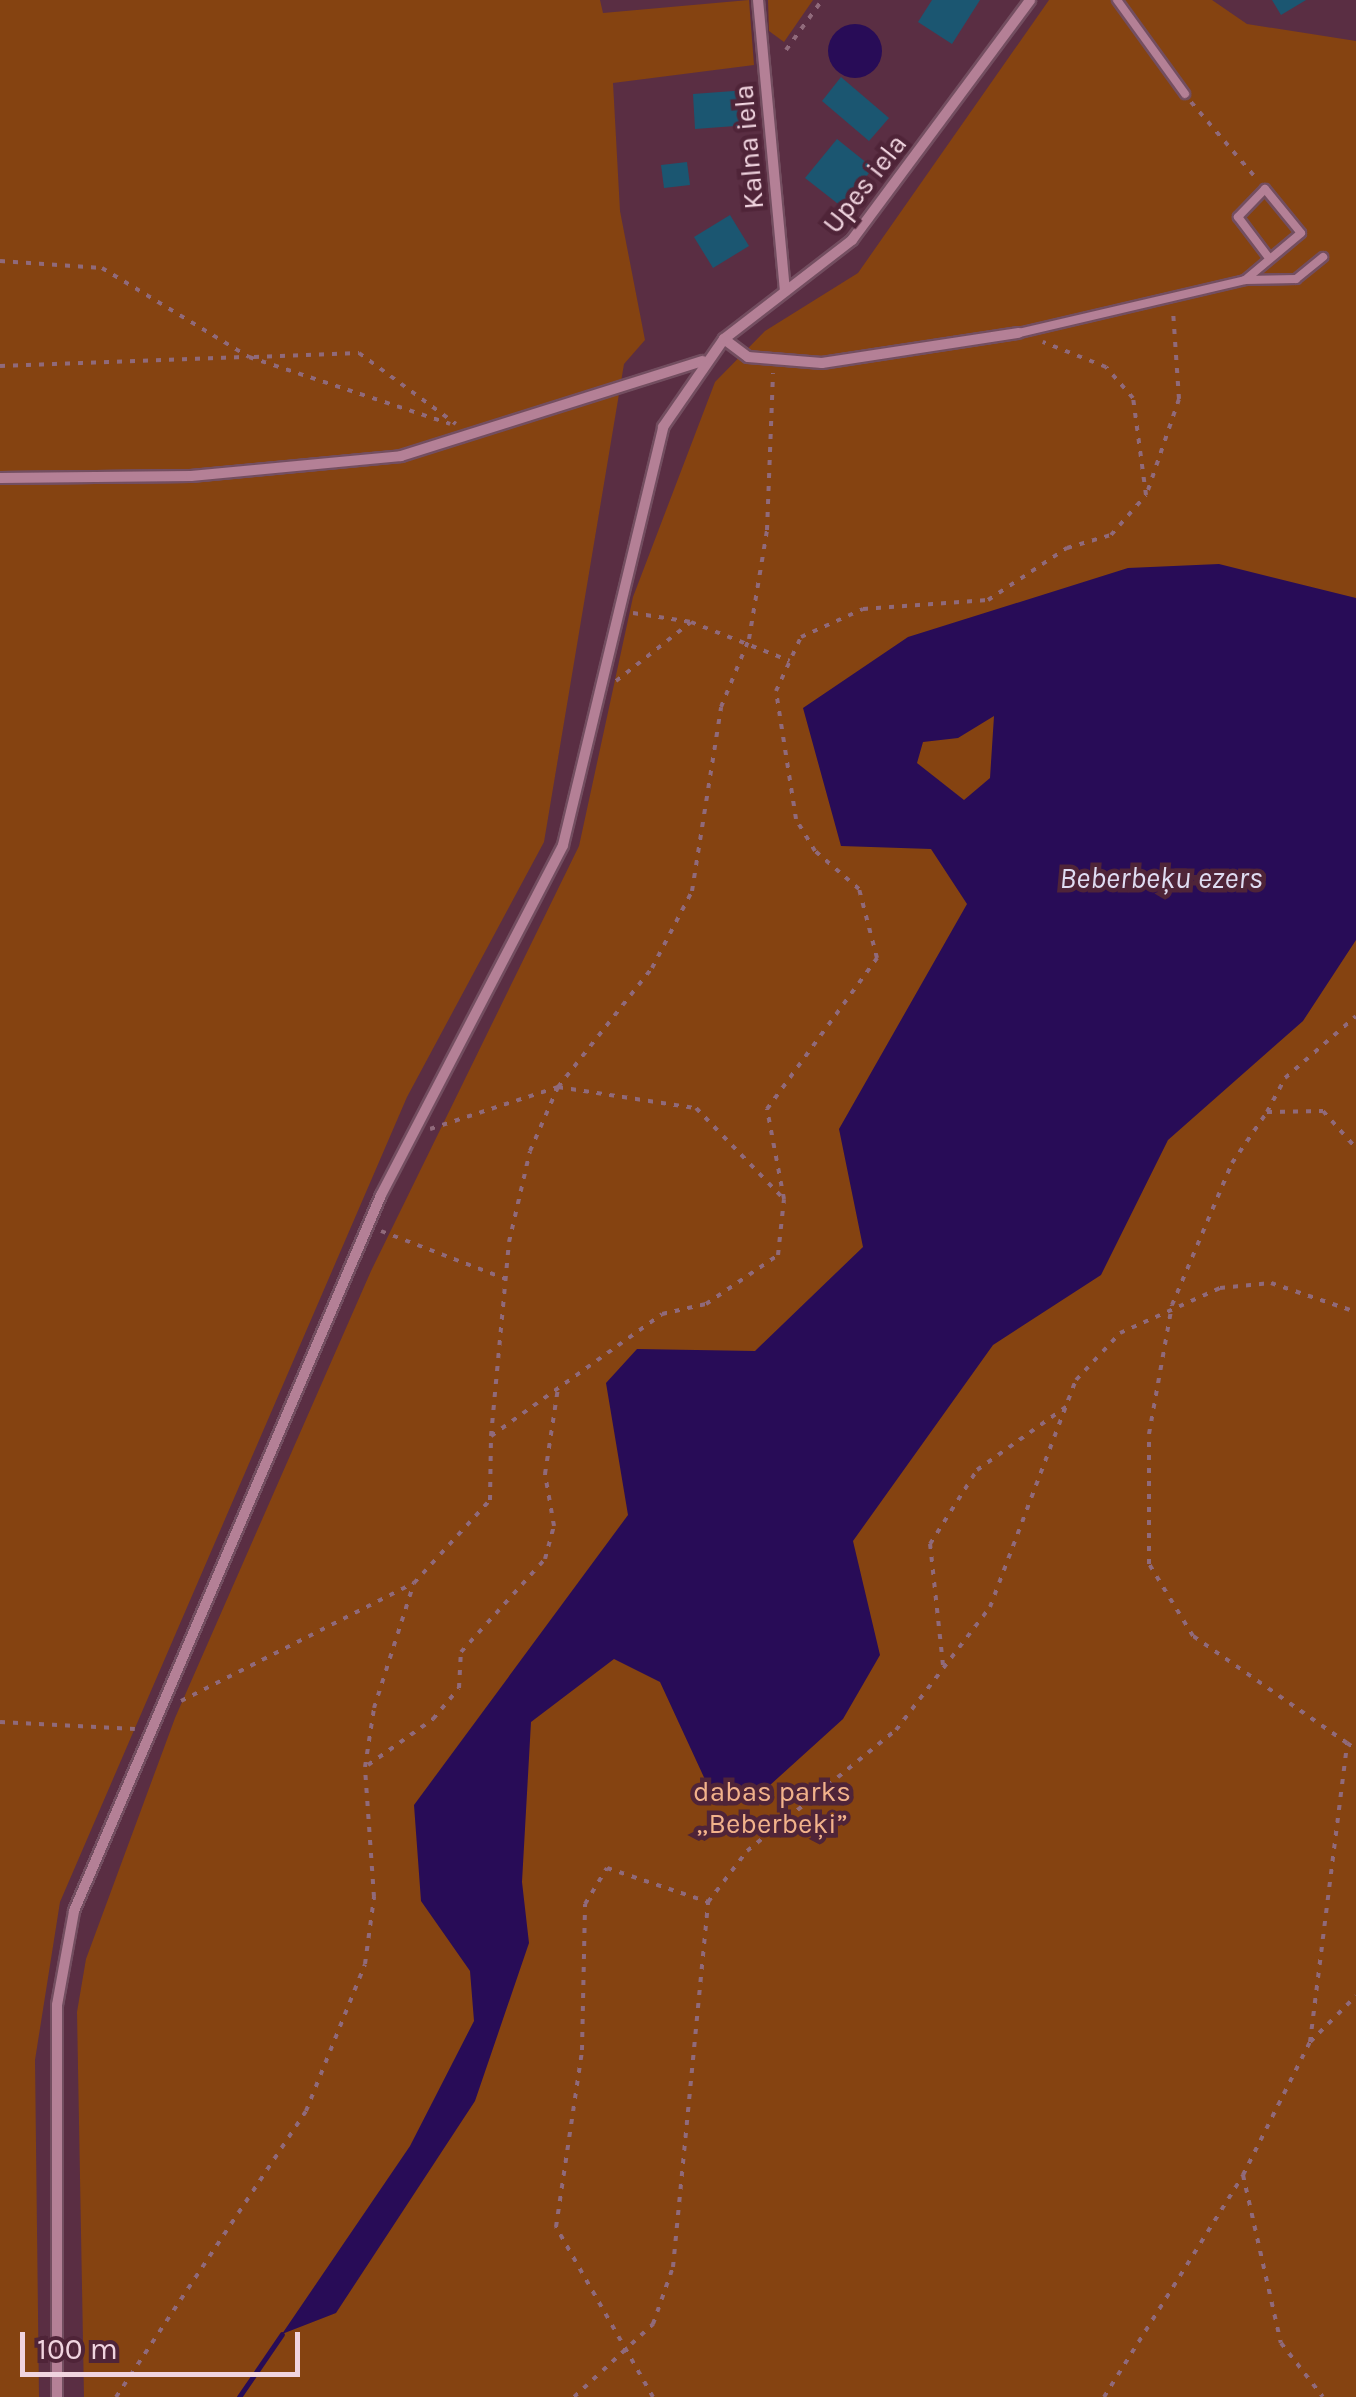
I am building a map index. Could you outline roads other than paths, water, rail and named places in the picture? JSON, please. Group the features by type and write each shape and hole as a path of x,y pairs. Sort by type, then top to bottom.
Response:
{"street":[{"name":"Kalna iela","path":"758,0 785,290"},
{"name":"Upes iela","path":"56,2397 57,2005 74,1912 367,1226 562,845 614,607 663,427 702,361 724,339 852,240 1030,0"},
{"path":"724,339 773,362 906,355 1020,333"},
{"path":"0,478 310,468 476,439 624,380 702,361"}],"lane":[{"path":"1117,0 1185,94"},
{"path":"1246,280 1301,232 1265,189 1238,217 1269,258"},
{"path":"1020,333 1175,301 1246,280 1296,279 1323,258"}],"water":[{"path":"855,24 874,32 882,51 874,70 855,78 836,70 828,51 836,32"},
{"name":"Beberbeķu ezers","path":"1219,564 1356,598 1356,940 1303,1021 1168,1140 1101,1275 993,1345 853,1541 880,1655 843,1719 769,1786 708,1786 660,1682 614,1659 531,1722 522,1882 529,1943 475,2101 336,2313 282,2334 410,2146 474,2021 470,1971 421,1901 414,1805 628,1515 606,1383 637,1349 755,1351 863,1247 839,1129 967,904 931,849 841,846 803,708 908,637 1128,568","holes":["994,716 990,778 964,800 917,763 923,742 958,738"]}],"waterway":[{"path":"239,2397 282,2334"}],"park label":[{"name":"dabas parks „Beberbeķi”","path":"772,1808"}]}
